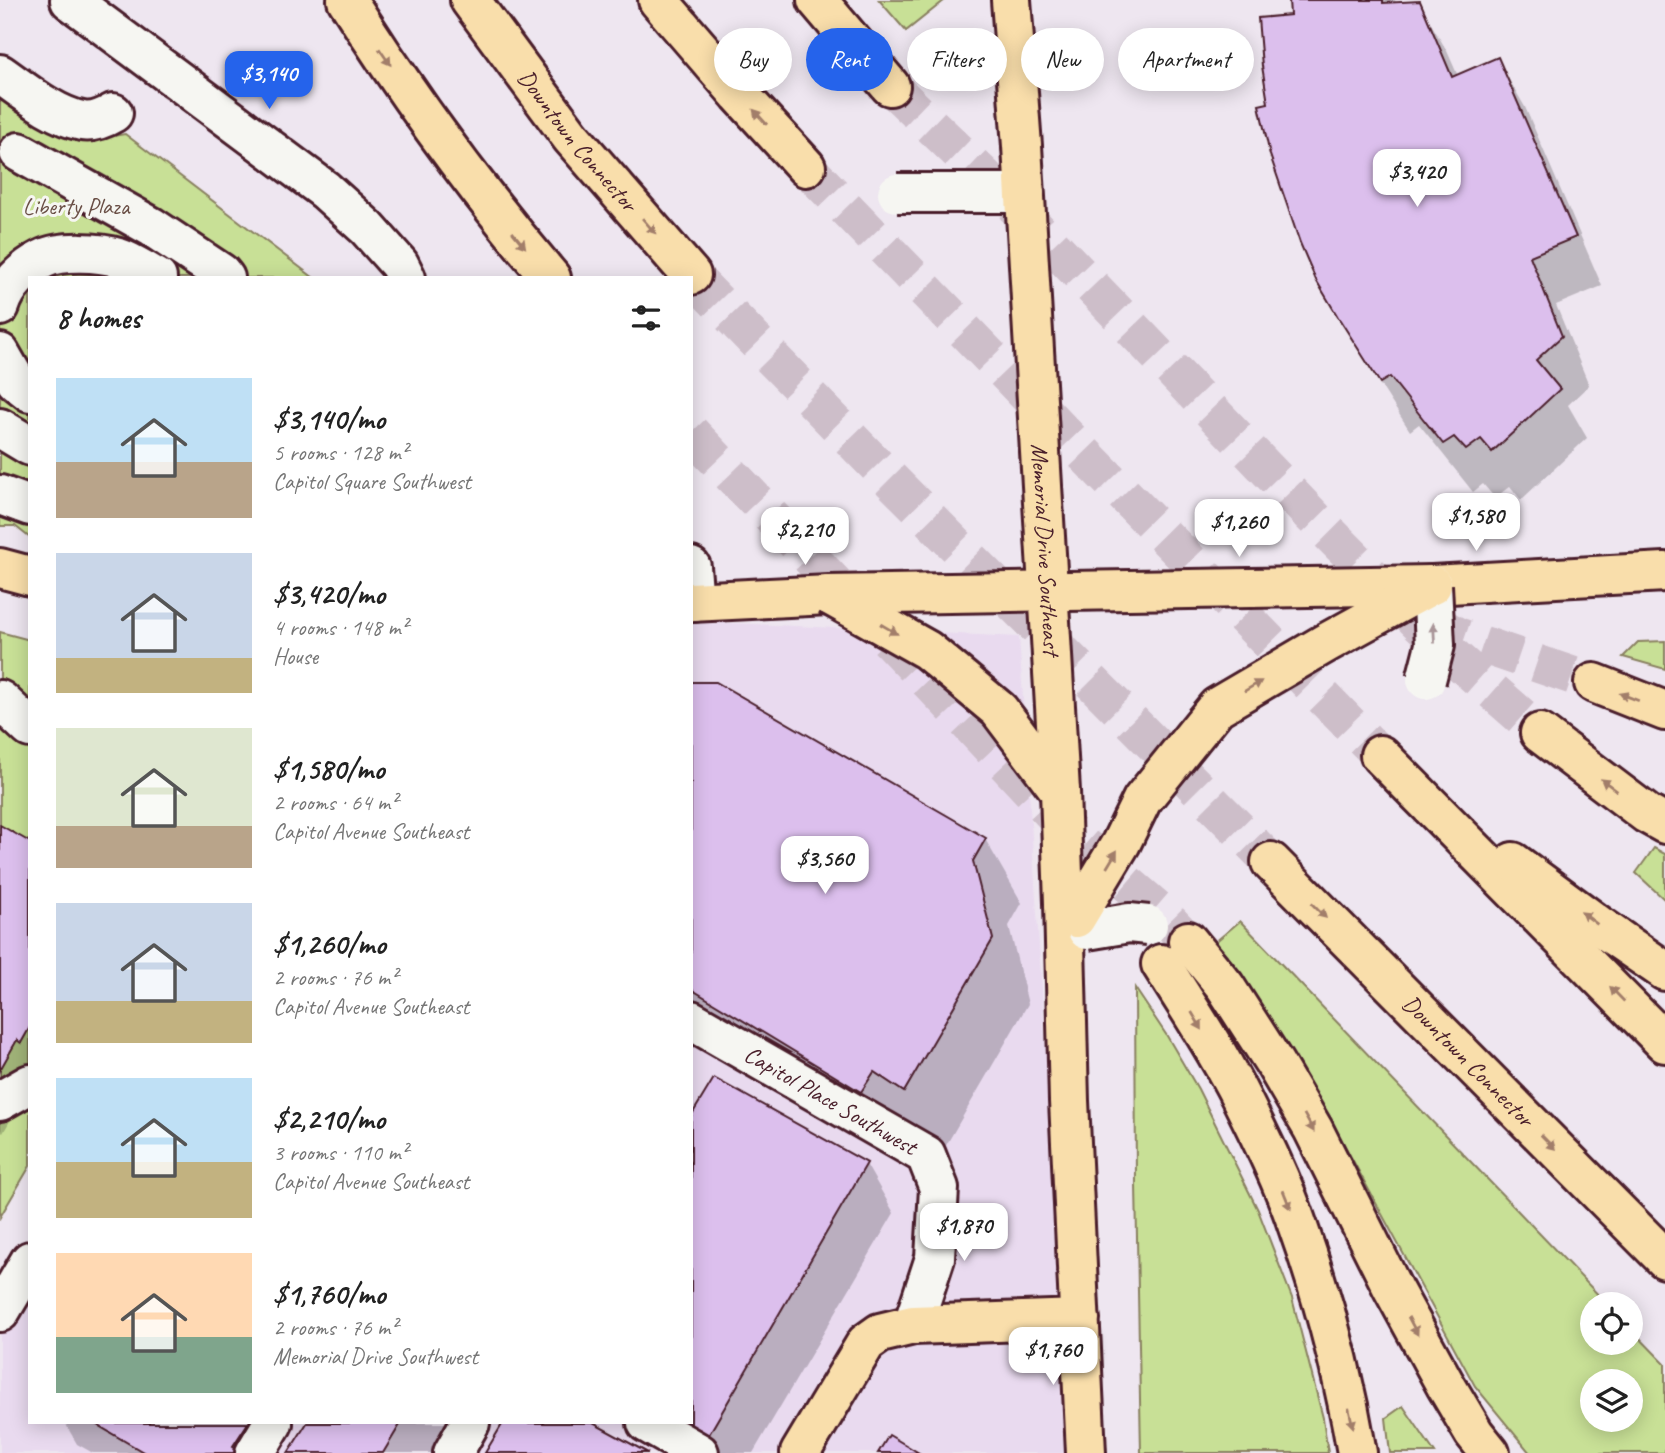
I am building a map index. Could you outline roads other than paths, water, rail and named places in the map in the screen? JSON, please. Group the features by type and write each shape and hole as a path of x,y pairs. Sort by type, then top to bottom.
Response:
{"main road":[{"path":"347,0 431,123 505,224 549,276"},
{"name":"Downtown Connector","path":"470,0 572,137 691,275"},
{"path":"658,0 806,167"},
{"path":"817,0 841,28"},
{"name":"Memorial Drive Southeast","path":"1012,0 1060,791 1073,922 1069,1101 1086,1453"},
{"path":"0,568 28,575"},
{"path":"693,591 784,598 1432,584 1665,572"},
{"path":"1073,922 1121,843 1142,800 1217,706 1432,584"},
{"path":"830,595 927,650 999,710 1060,791"},
{"path":"1594,683 1665,711"},
{"path":"1540,733 1647,814 1665,824"},
{"path":"1665,971 1490,845 1380,755 1665,1043"},
{"name":"Downtown Connector","path":"1271,862 1665,1259"},
{"path":"1357,1453 1336,1356 1298,1225 1239,1093 1192,1013 1174,952 1225,986 1275,1064 1313,1129 1393,1289 1445,1384 1490,1453"},
{"path":"1576,1171 1665,1277"},
{"path":"800,1453 866,1343 880,1333 913,1325 1080,1319"}],"street":[{"path":"70,0 325,190 366,228 399,264 405,276"},
{"path":"0,74 63,115 84,122 101,120 113,114"},
{"path":"19,152 152,227 223,276"},
{"path":"888,186 1025,193"},
{"path":"0,306 4,293 23,272 45,258 93,253 120,258 153,276"},
{"path":"0,353 16,382 28,391"},
{"path":"0,428 28,445"},
{"path":"1426,680 1435,645 1432,584"},
{"path":"0,700 28,726"},
{"path":"1073,922 1148,925"},
{"name":"Capitol Place Southwest","path":"693,1022 926,1155 940,1188 934,1258 913,1325"},
{"path":"0,1101 28,1085"},
{"path":"0,1312 28,1264"},
{"path":"255,1453 273,1424"},
{"path":"453,1453 469,1424"},
{"path":"649,1424 699,1453"}],"tunnel":[{"path":"893,89 1007,198 1381,585 1455,658 1540,733"},
{"path":"806,167 1380,755"},
{"path":"693,277 1271,862"},
{"path":"693,435 1077,840 1157,909 1188,941"},
{"path":"1431,621 1457,636 1594,683"}],"park label":[{"name":"Liberty Plaza","path":"76,206"}]}
